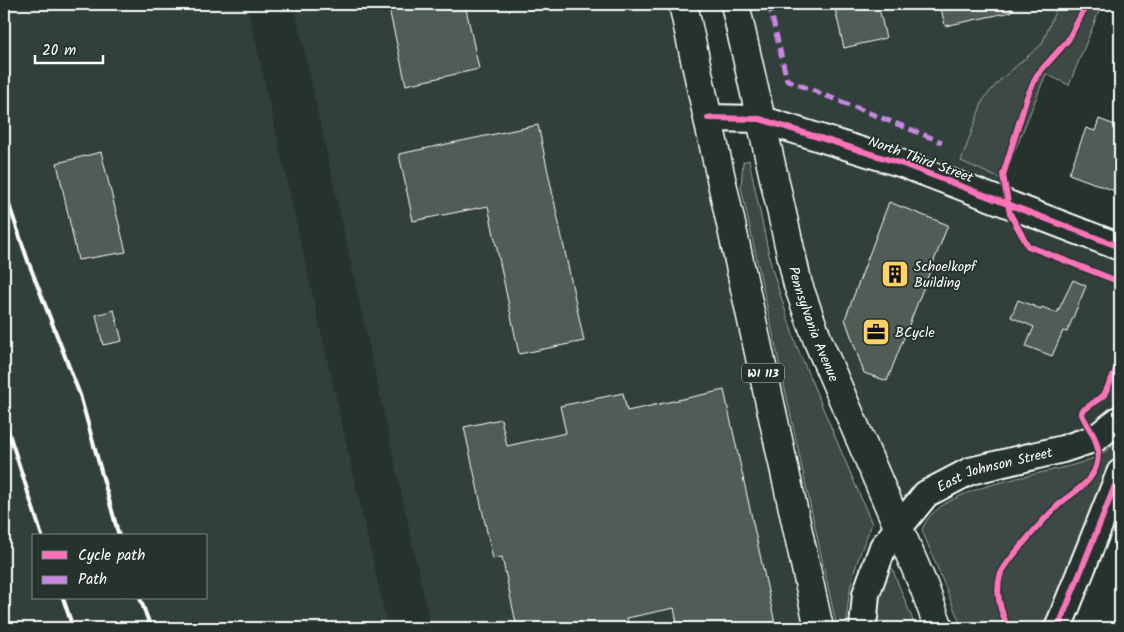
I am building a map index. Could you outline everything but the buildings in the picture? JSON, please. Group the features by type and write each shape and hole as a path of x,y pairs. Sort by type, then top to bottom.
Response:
{"main road":[{"name":"WI 113","path":"683,4 819,628"},
{"name":"Pennsylvania Avenue","path":"735,4 798,285 818,341 924,587 939,628"}],"street":[{"name":"North Third Street","path":"708,118 760,119 903,164 1120,248"},
{"name":"East Johnson Street","path":"863,628 866,594 876,560 897,527 926,494 970,471 1063,449 1096,438 1120,418"},
{"path":"1058,628 1120,473"}],"shaded area":[{"path":"4,4 247,4 388,628 4,628"},
{"path":"294,4 683,4 819,628 431,628"},
{"path":"735,4 1058,4 1042,44 1000,80 971,154 1003,180 997,200 1120,247 1120,419 970,471 897,527 818,341"},
{"path":"1058,4 1102,4 1069,85 1046,74 1003,180 961,161 983,100 1000,80 1042,44"},
{"path":"749,160 772,269 797,347 872,524 854,574 848,600 847,628 837,628 741,187 743,162"},
{"path":"1120,440 1120,455 1042,628 962,628 922,530 932,514 949,501 972,491 1091,459 1106,451"},
{"path":"892,568 916,628 874,628 877,604 887,569"}],"railway":[{"path":"4,190 28,261 80,395 118,534"},
{"path":"4,418 41,534"},
{"path":"64,600 73,628"},
{"path":"141,600 151,628"}],"marked path":[{"path":"769,4 787,80 942,142"}],"cycle path":[{"path":"1087,4 1068,40 1037,75 1027,97 1003,175 1010,214 1028,246 1120,282"},
{"path":"708,118 760,119 903,164 1120,247"},
{"path":"1008,628 999,603 998,589 1000,576 1010,559 1039,525 1092,475 1097,462 1097,447 1081,412 1104,395 1120,361"},
{"path":"1058,628 1120,473"}],"place":[{"name":"Schoelkopf Building","path":"895,274"},
{"name":"BCycle","path":"876,332"}]}
